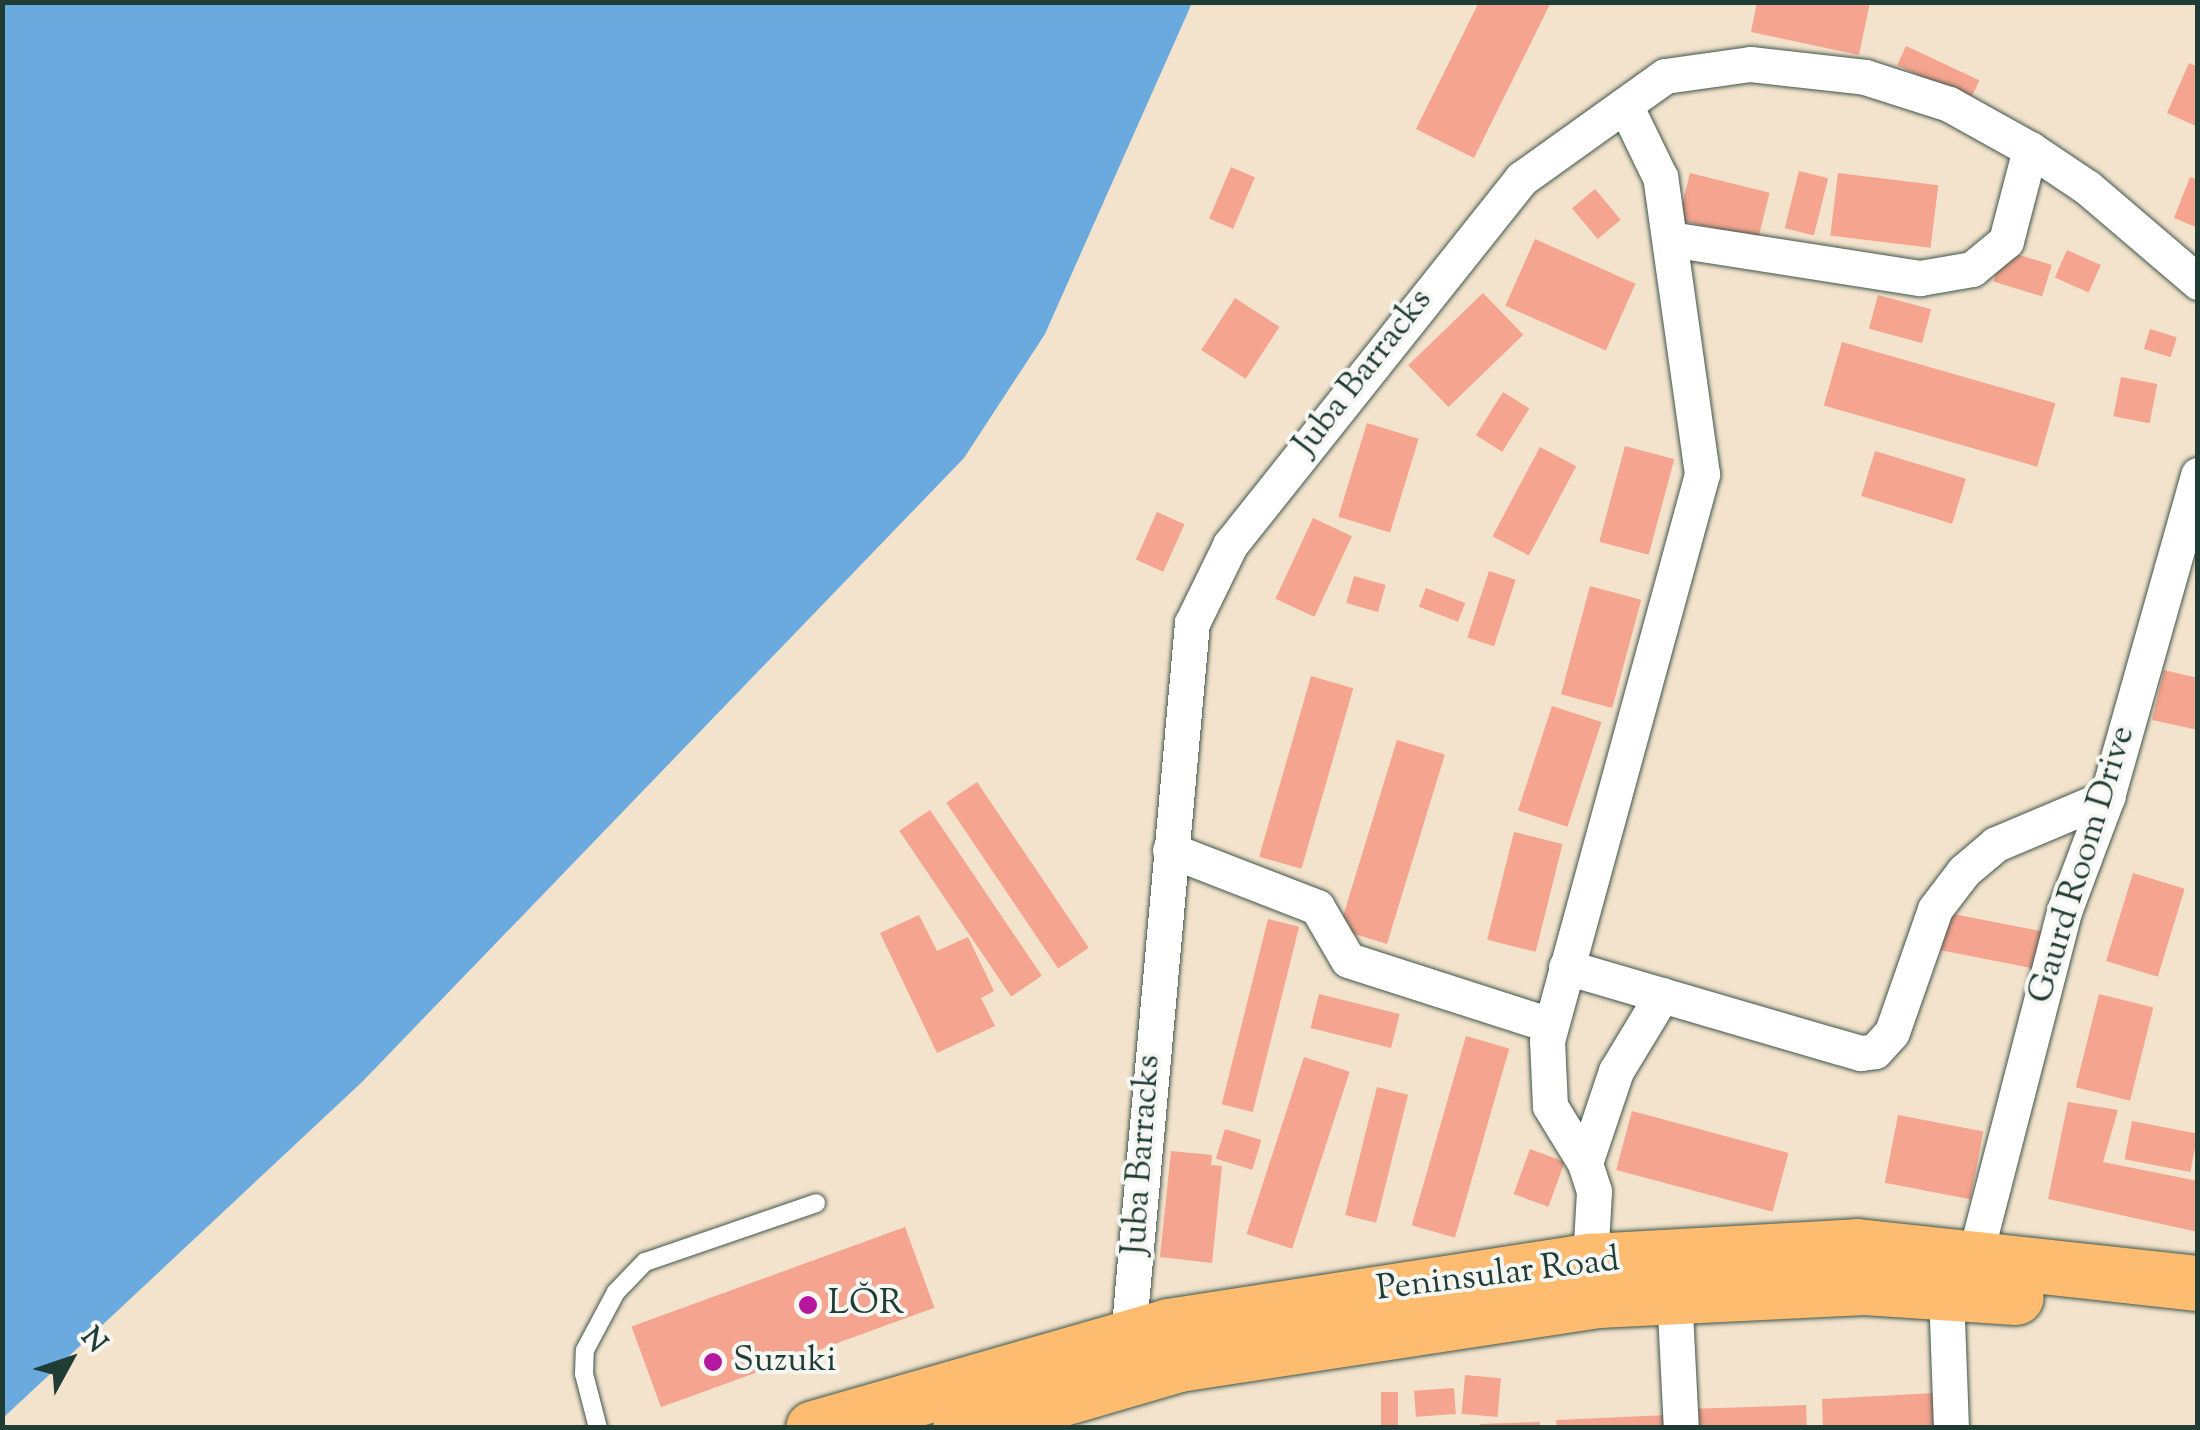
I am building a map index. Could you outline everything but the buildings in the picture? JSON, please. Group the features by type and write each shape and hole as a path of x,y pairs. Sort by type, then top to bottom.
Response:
{"main road":[{"name":"Peninsular Road","path":"813,1428 1128,1337 1392,1288 1590,1261 1857,1246 1960,1274 2198,1316"},
{"name":"Peninsular Road","path":"960,1428 1084,1409 1239,1352 1674,1292 1864,1286 1960,1274 2198,1283"}],"street":[{"name":"Juba Barracks","path":"1128,1337 1192,623 1230,545 1521,179 1665,76 1750,64 1865,78 1949,104 2030,149 2088,188 2198,282"},
{"path":"1590,1261 1594,1191 1585,1163 1550,1106 1550,1025 1702,474 1660,177 1624,105"},
{"path":"1670,239 1920,278 1972,269 2006,241 2030,149"},
{"name":"Gaurd Room Drive","path":"1951,1428 1960,1274 2065,908 2107,797 2198,475"},
{"path":"1566,967 1875,1051 1892,1032 1935,909 1964,871 1996,844 2107,797"},
{"path":"1170,850 1316,908 1348,960 1550,1025"},
{"path":"1585,1163 1616,1070 1662,995"},
{"path":"1674,1292 1680,1428"}],"lane":[{"path":"598,1428 584,1374 585,1350 616,1292 646,1262 816,1203"}],"water":[{"path":"3,2 1192,3 1045,334 964,458 362,1082 3,1418"}],"place":[{"name":"LŎR","path":"808,1305"},
{"name":"Suzuki","path":"713,1362"}]}
